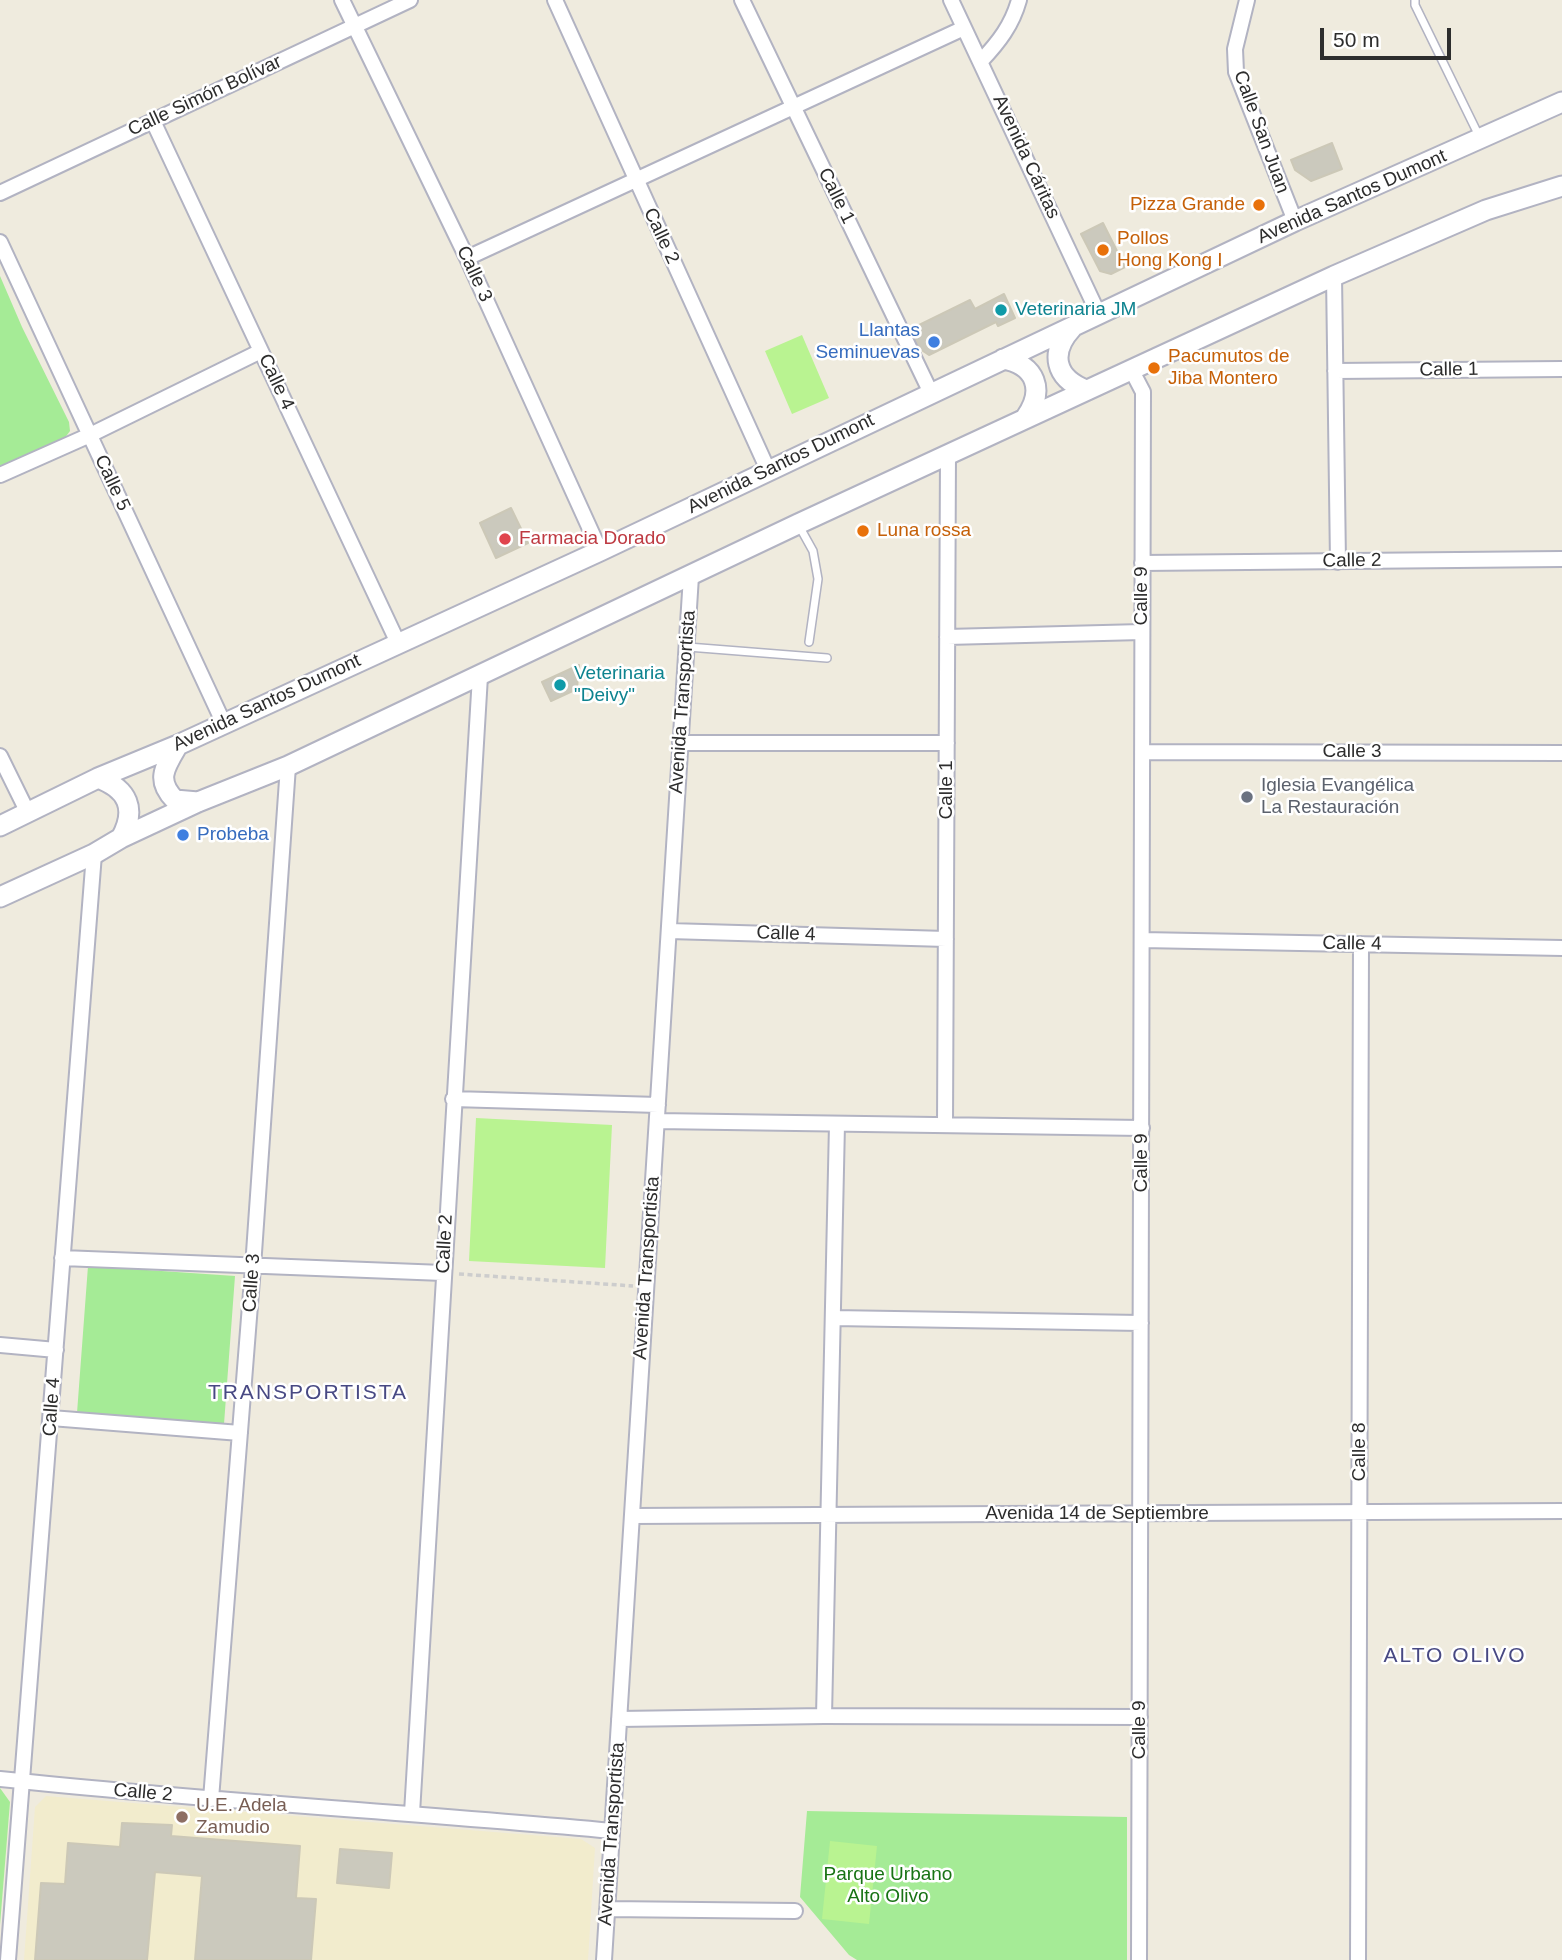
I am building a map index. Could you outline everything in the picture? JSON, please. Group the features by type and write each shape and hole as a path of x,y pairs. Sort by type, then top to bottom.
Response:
{"main road":[{"name":"Avenida Santos Dumont","path":"0,827 98,778 177,746 600,551 1295,221 1562,102"},
{"path":"0,897 198,802 288,766 798,524 1334,275 1486,210 1562,186"},
{"path":"1072,327 1059,348 1061,371 1071,384 1086,390"},
{"path":"1003,359 1016,362 1027,369 1035,380 1037,393 1034,406 1026,417"},
{"path":"177,746 165,766 163,777 167,792 175,800 198,802"},
{"path":"98,778 113,783 123,794 129,809 129,824 121,838"}],"street":[{"name":"Calle 3","path":"342,0 467,258 600,551"},
{"name":"Calle Simón Bolívar","path":"0,193 410,0"},
{"name":"Calle 2","path":"555,0 768,470"},
{"name":"Calle 1","path":"742,0 931,393"},
{"name":"Avenida Cáritas","path":"951,0 1099,315"},
{"path":"981,61 1000,42 1015,15 1019,0"},
{"name":"Calle San Juan","path":"1247,0 1235,49 1236,72 1295,221"},
{"path":"467,258 964,28"},
{"name":"Calle 4","path":"153,121 398,643"},
{"name":"Calle 5","path":"0,242 224,723"},
{"path":"1334,275 1338,562"},
{"path":"0,475 90,435 261,351"},
{"name":"Calle 9","path":"1131,369 1143,393 1139,1960"},
{"name":"Calle 1","path":"1335,371 1562,369"},
{"name":"Calle 1","path":"945,1125 948,454"},
{"name":"Calle 2","path":"1142,563 1562,559"},
{"name":"Avenida Transportista","path":"604,1960 691,576"},
{"path":"947,637 1142,632"},
{"name":"Calle 2","path":"412,1813 480,676"},
{"path":"680,743 947,743"},
{"name":"Calle 3","path":"1142,752 1562,753"},
{"path":"0,756 28,813"},
{"name":"Calle 3","path":"211,1799 253,1267 288,766"},
{"name":"Calle 4","path":"8,1960 94,854"},
{"name":"Calle 4","path":"669,931 946,940"},
{"name":"Calle 4","path":"1142,940 1562,948"},
{"name":"Calle 8","path":"1358,1960 1361,944"},
{"path":"453,1099 658,1105"},
{"path":"657,1121 1142,1128"},
{"path":"824,1716 837,1124"},
{"path":"62,1258 443,1273"},
{"path":"833,1318 1142,1323"},
{"path":"0,1345 56,1350"},
{"path":"51,1419 240,1433"},
{"name":"Avenida 14 de Septiembre","path":"632,1516 1562,1511"},
{"path":"619,1718 1140,1717"},
{"name":"Calle 2","path":"0,1779 211,1799 612,1830"},
{"path":"607,1909 795,1911"}],"lane":[{"path":"1415,0 1480,140"},
{"path":"798,524 813,551 818,579 809,642"},
{"path":"688,647 827,658"}],"path":[{"path":"443,1273 646,1286"}],"shaded area":[{"path":"46,1796 581,1839 595,1848 588,1960 24,1960 35,1807"}],"green space":[{"path":"0,276 69,422 70,431 64,439 0,466"},
{"path":"802,335 829,398 792,414 765,351"},
{"path":"476,1118 612,1125 605,1268 469,1261"},
{"path":"88,1266 235,1276 224,1424 77,1413"},
{"path":"0,1788 10,1802 0,1925"},
{"name":"Parque Urbano Alto Olivo","path":"807,1811 1127,1817 1127,1960 857,1960 849,1955 800,1897"},
{"path":"830,1841 877,1846 869,1924 822,1919"}],"building":[{"path":"1332,143 1342,169 1311,181 1295,170 1291,160"},
{"name":"Pollos Hong Kong I","path":"1103,223 1125,267 1111,274 1100,271 1081,234"},
{"path":"1004,294 1015,318 998,326 996,322 929,355 920,349 911,329 970,300 975,309"},
{"path":"511,508 528,543 496,558 480,523"},
{"name":"Veterinaria \"Deivy\"","path":"579,665 577,689 551,701 542,682"},
{"path":"122,1823 172,1825 171,1836 300,1846 296,1898 316,1899 311,1960 195,1960 202,1876 155,1872 147,1960 35,1960 41,1883 65,1884 68,1843 120,1847"},
{"path":"340,1849 392,1853 389,1888 337,1883"}],"place":[{"name":"Pizza Grande","path":"1259,205"},
{"name":"Pollos Hong Kong I","path":"1103,250"},
{"name":"Veterinaria JM","path":"1001,310"},
{"name":"Llantas Seminuevas","path":"934,342"},
{"name":"Pacumutos de Jiba Montero","path":"1154,368"},
{"name":"Luna rossa","path":"863,531"},
{"name":"Farmacia Dorado","path":"505,539"},
{"name":"Veterinaria \"Deivy\"","path":"560,685"},
{"name":"Iglesia Evangélica La Restauración","path":"1247,797"},
{"name":"Probeba","path":"183,835"},
{"name":"U.E. Adela Zamudio","path":"182,1817"}],"district":[{"name":"TRANSPORTISTA","path":"308,1393"},
{"name":"ALTO OLIVO","path":"1455,1656"}]}
